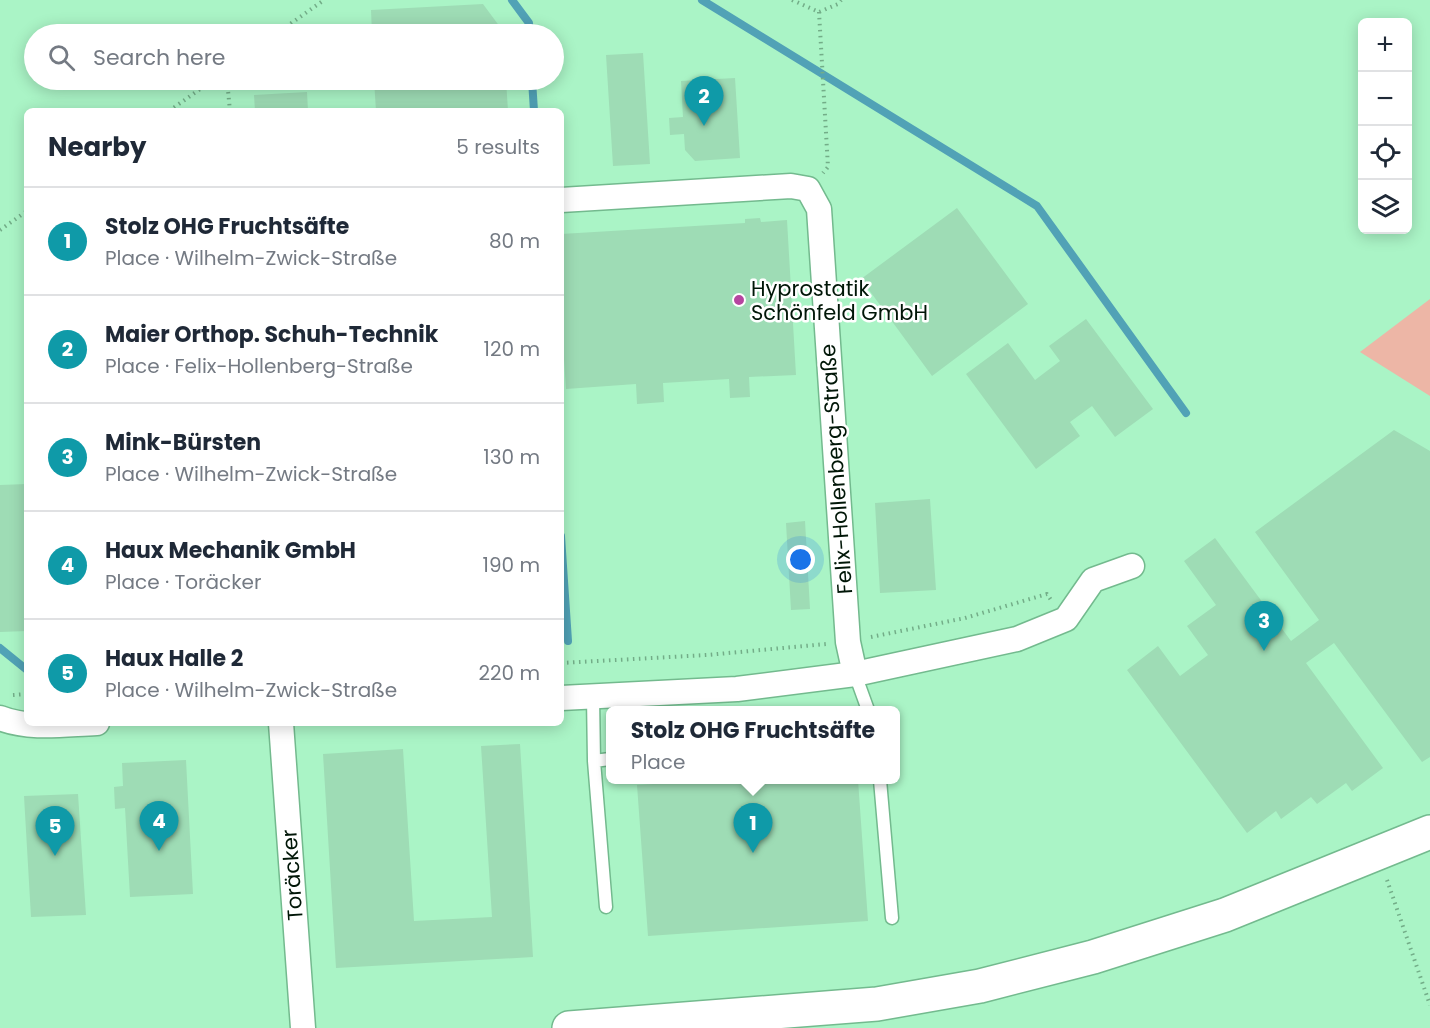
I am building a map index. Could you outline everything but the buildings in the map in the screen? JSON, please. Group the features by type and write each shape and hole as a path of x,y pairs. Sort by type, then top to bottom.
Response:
{"main road":[{"path":"569,1028 877,1004 980,986 1093,957 1225,915 1430,832"}],"street":[{"path":"564,200 791,186 808,189"},
{"name":"Felix-Hollenberg-Straße","path":"808,189 819,209 848,642 855,674"},
{"path":"564,698 737,689 855,674 1017,639 1066,619 1093,580 1132,566"},
{"path":"0,718 13,723 24,724"},
{"name":"Toräcker","path":"281,726 303,1028"}],"lane":[{"path":"855,674 866,706"},
{"path":"593,697 594,760 606,907"},
{"path":"594,760 606,759"},
{"path":"880,784 892,918"}],"path":[{"path":"290,24 324,0"},
{"path":"792,0 819,12 838,4 841,0"},
{"path":"808,189 828,167 819,12"},
{"path":"173,108 199,90"},
{"path":"228,90 230,108"},
{"path":"0,230 24,213"},
{"path":"564,663 707,655 848,642 965,618 1047,594 1066,619"},
{"path":"1378,854 1430,1005"}],"shaded area":[{"path":"1430,299 1430,396 1360,352"}],"waterway":[{"path":"512,0 529,24"},
{"path":"702,0 1037,206 1186,413"},
{"path":"533,90 534,108"},
{"path":"564,581 568,641"},
{"path":"0,648 24,668"}],"place":[{"name":"Maier Orthop. Schuh-Technik","path":"704,126"},
{"name":"Hyprostatik Schönfeld GmbH","path":"739,300"},
{"name":"Mink-Bürsten","path":"1264,651"},
{"name":"Haux Mechanik GmbH","path":"159,851"},
{"name":"Stolz OHG Fruchtsäfte","path":"753,853"},
{"name":"Haux Halle 2","path":"55,856"}]}
